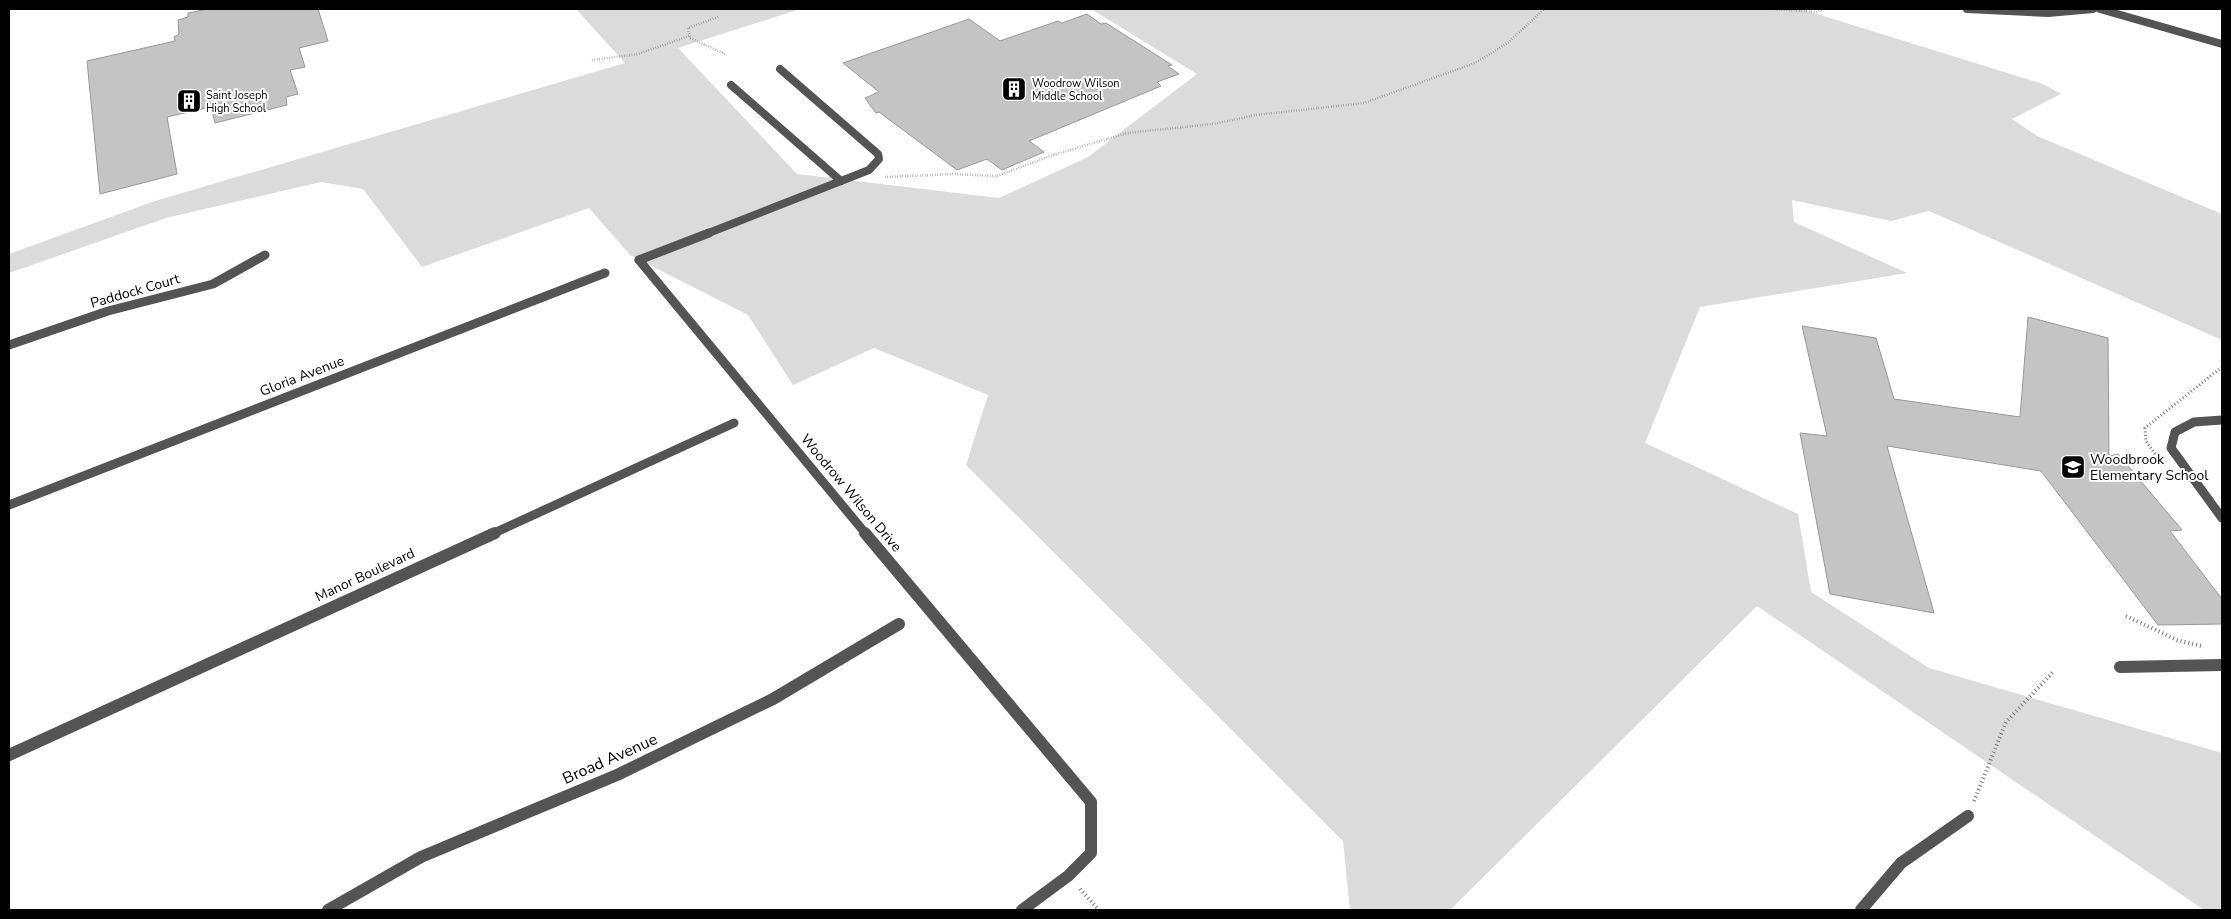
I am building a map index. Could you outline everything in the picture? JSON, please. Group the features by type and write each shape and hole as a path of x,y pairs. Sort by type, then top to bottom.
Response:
{"street":[{"path":"1967,9 2048,14 2093,9"},
{"path":"2100,9 2222,44"},
{"name":"Woodrow Wilson Drive","path":"780,69 878,154 879,159 869,170 639,260 766,416 1092,802 1090,853 1068,876 1022,910"},
{"path":"731,85 841,181"},
{"name":"Paddock Court","path":"9,346 108,311 213,284 265,255"},
{"name":"Gloria Avenue","path":"9,505 605,273"},
{"path":"2222,420 2194,422 2175,432 2170,448 2222,518"},
{"name":"Manor Boulevard","path":"9,755 734,422"},
{"name":"Broad Avenue","path":"328,910 422,857 618,775 774,699 899,624"},
{"path":"2120,667 2222,665"},
{"path":"1861,910 1900,863 1968,816"}],"path":[{"path":"954,174 997,176 1050,156 1127,133 1214,124 1256,115 1364,103 1475,63 1509,42 1544,9"},
{"path":"1769,9 1817,12 1822,9"},
{"path":"690,36 688,28 718,17"},
{"path":"592,60 638,54 690,36 725,54"},
{"path":"2126,616 2177,640 2204,646"},
{"path":"1968,816 2006,722 2054,671"},
{"path":"1068,876 1099,910"}],"shaded area":[{"path":"576,9 800,9 678,48 797,174 999,198 1088,157 1197,74 1091,9 1801,9 2043,84 2061,94 2012,119 2037,136 2222,214 2222,340 1929,211 1891,221 1792,200 1794,222 1907,273 1700,307 1645,443 1798,514 1811,592 1929,668 2222,753 2222,910 2204,910 1757,606 1450,910 1350,910 1343,841 966,465 988,395 874,348 793,385 748,315 630,255 589,208 422,267 363,189 321,182 166,218 9,273 9,254 155,201 625,63"}],"building":[{"name":"Saint Joseph High School","path":"208,9 318,9 328,41 299,48 305,67 290,70 298,94 286,97 287,105 215,123 211,107 167,117 177,174 100,194 87,61 175,41 174,37 179,34 178,20 188,17 188,13"},
{"name":"Woodrow Wilson Middle School","path":"1087,14 1101,24 1106,23 1172,65 1168,66 1179,74 1157,82 1161,86 1029,141 1044,152 1002,170 987,159 957,170 879,112 876,113 865,98 879,92 843,63 969,19 1000,41 1058,21 1062,23"},
{"name":"Woodbrook Elementary School","path":"2028,317 2108,338 2109,456 2118,454 2182,530 2170,531 2222,599 2222,624 2158,625 2041,471 1887,446 1934,613 1830,594 1800,433 1827,436 1802,326 1876,338 1894,399 2020,417"}],"place":[{"name":"Woodrow Wilson Middle School","path":"1014,89"},
{"name":"Saint Joseph High School","path":"189,101"},
{"name":"Woodbrook Elementary School","path":"2073,467"}]}
